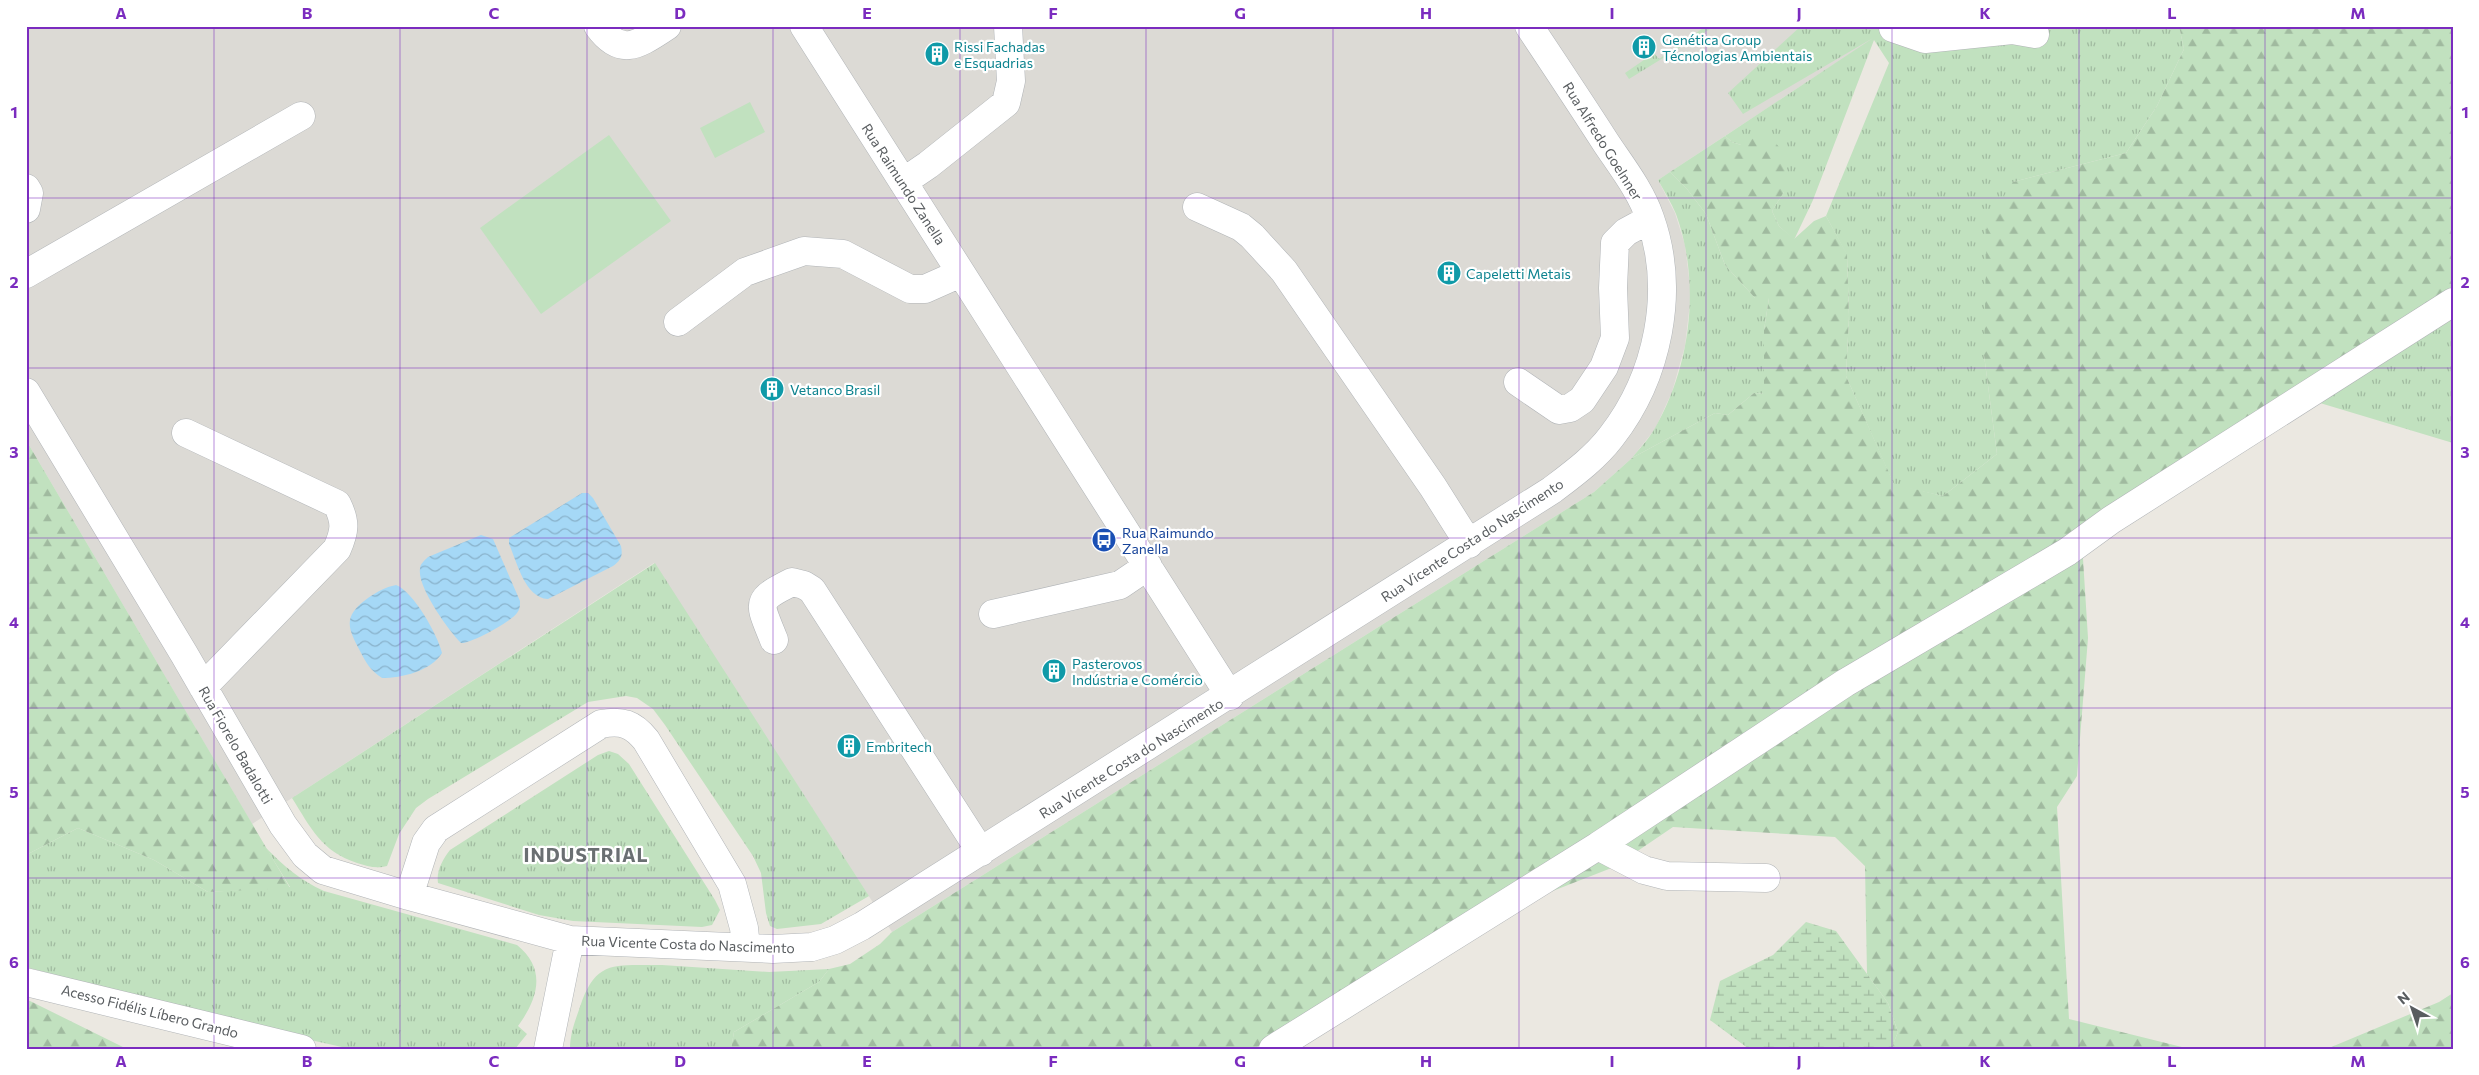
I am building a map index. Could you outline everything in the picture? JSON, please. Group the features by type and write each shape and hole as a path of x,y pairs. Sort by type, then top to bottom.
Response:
{"street":[{"path":"598,26 604,34 620,45 636,46 668,26"},
{"name":"Rua Raimundo Zanella","path":"804,26 1230,696"},
{"path":"903,182 1006,103 1011,81 1008,26"},
{"name":"Rua Alfredo Goelnner","path":"1529,26 1635,187 1650,218 1662,272 1660,323 1647,373 1630,408"},
{"path":"1893,28 1925,39 2012,30 2035,34"},
{"path":"26,274 301,116"},
{"path":"26,188 29,192 26,209"},
{"path":"1197,207 1240,227 1284,270 1433,487 1469,544"},
{"path":"1518,382 1559,410 1570,408 1582,400 1604,367 1615,338 1613,288 1615,243 1626,232 1650,218"},
{"path":"678,322 745,272 804,251 843,254 910,289 925,288 961,273"},
{"path":"1273,1049 1598,846 1846,683 2067,552 2111,520 2453,302"},
{"name":"Rua Fiorelo Badalotti","path":"26,392 203,687 283,825 305,855 323,870 409,896 570,940"},
{"name":"Rua Vicente Costa do Nascimento","path":"570,940 746,947 812,947 835,940 862,926 1230,696 1552,490 1586,464 1611,438 1630,408"},
{"path":"186,433 336,504 344,518 344,532 337,548 203,687"},
{"path":"993,614 1120,585 1148,566"},
{"path":"774,640 763,611 763,602 768,594 792,582 804,585 812,590 981,852"},
{"path":"409,896 426,844 436,829 601,724 627,723 637,729 646,740 732,884 744,928 746,947"},
{"path":"1598,846 1644,870 1667,876 1766,878"},
{"path":"548,1049 570,940"},
{"name":"Acesso Fidélis Líbero Grando","path":"26,982 302,1049"}],"shaded area":[{"path":"26,26 1867,26 1874,38 1658,180 1675,213 1685,245 1691,294 1685,346 1672,392 1655,429 1632,458 1594,492 892,932 654,563 252,824 26,440"}],"green space":[{"path":"1706,26 1715,26 1629,79 1625,73 1654,53 1659,59"},
{"path":"1801,26 2179,26 2184,49 2157,106 2126,153 2013,182 1984,355 1997,454 1943,496 1894,485 1846,376 1849,316 1847,255 1826,216 1889,63 1874,40 1813,200 1794,240 1779,226 1772,211 1784,192 1741,145 1732,142 1725,136 1873,38 1743,114 1728,93"},
{"path":"2179,26 2453,26 2453,308 2082,543 2088,638 2077,776 2057,807 2069,1019 2190,1049 1891,1049 1898,1032 1888,1003 1867,974 1865,866 1835,837 1673,827 1614,867 1540,896 1510,885 1254,1049 731,1049 734,1032 819,982 829,969 850,964 880,944 892,932 1594,492 1632,458 1715,413 1728,415 1754,393 1764,394 1764,330 1769,298 1755,298 1725,265 1706,214 1687,189 1670,172 1725,136 1732,142 1741,145 1755,134 1772,138 1782,151 1787,169 1784,192 1772,211 1779,226 1794,239 1814,221 1826,216 1847,254 1849,316 1846,376 1894,484 1943,496 1997,454 1984,355 1987,222 2013,182 2126,153 2157,106 2184,49"},
{"path":"750,102 765,132 715,158 700,128"},
{"path":"609,135 671,221 541,314 480,228"},
{"path":"1670,172 1687,189 1706,214 1725,265 1755,298 1769,298 1764,330 1764,394 1754,393 1728,415 1715,413 1632,458 1653,432 1667,404 1677,378 1684,351 1688,323 1690,295 1684,240 1676,214 1658,180"},
{"path":"2453,308 2453,443 2310,400"},
{"path":"26,440 290,888 208,892 154,860 78,828 26,855"},
{"path":"655,563 869,896 821,924 777,929 770,926 766,913 761,873 753,856 653,709 637,698 626,696 588,702 428,799 416,808 399,834 387,866 372,867 345,858 334,852 311,829 292,798"},
{"path":"609,751 618,754 629,764 715,900 720,910 712,925 702,927 573,921 539,915 438,883 441,865 450,850 598,755"},
{"path":"78,828 154,860 208,892 290,887 266,848 293,872 308,883 324,891 517,945 533,964 536,974 534,995 525,1016 518,1026 527,1034 515,1049 351,1049 225,1021 26,967 26,855"},
{"path":"1806,922 1836,931 1888,1003 1898,1032 1891,1049 1749,1049 1710,1020 1720,981 1773,955"},
{"path":"662,965 769,972 829,969 819,982 734,1032 731,1049 570,1049 573,1028 586,991 601,972 620,966"},
{"path":"2453,993 2453,1049 2317,1049 2329,1048 2439,1002"},
{"path":"26,1000 30,1001 127,1049 26,1049"}],"water":[{"path":"582,493 588,493 593,498 621,546 621,558 613,566 548,599 540,597 533,593 523,578 509,544 509,538"},
{"path":"481,535 493,539 520,601 520,607 514,617 473,640 461,643 449,629 428,597 420,577 420,567 428,557"},
{"path":"396,585 410,596 424,614 436,636 442,653 423,669 398,677 382,678 372,670 364,659 352,635 350,622 354,610 360,604 378,592"}],"place":[{"name":"Genética Group Técnologias Ambientais","path":"1644,47"},
{"name":"Rissi Fachadas e Esquadrias","path":"937,54"},
{"name":"Capeletti Metais","path":"1449,273"},
{"name":"Vetanco Brasil","path":"772,389"},
{"name":"Rua Raimundo Zanella","path":"1104,540"},
{"name":"Pasterovos Indústria e Comércio","path":"1054,671"},
{"name":"Embritech","path":"849,746"}],"district":[{"name":"INDUSTRIAL","path":"586,854"}]}
